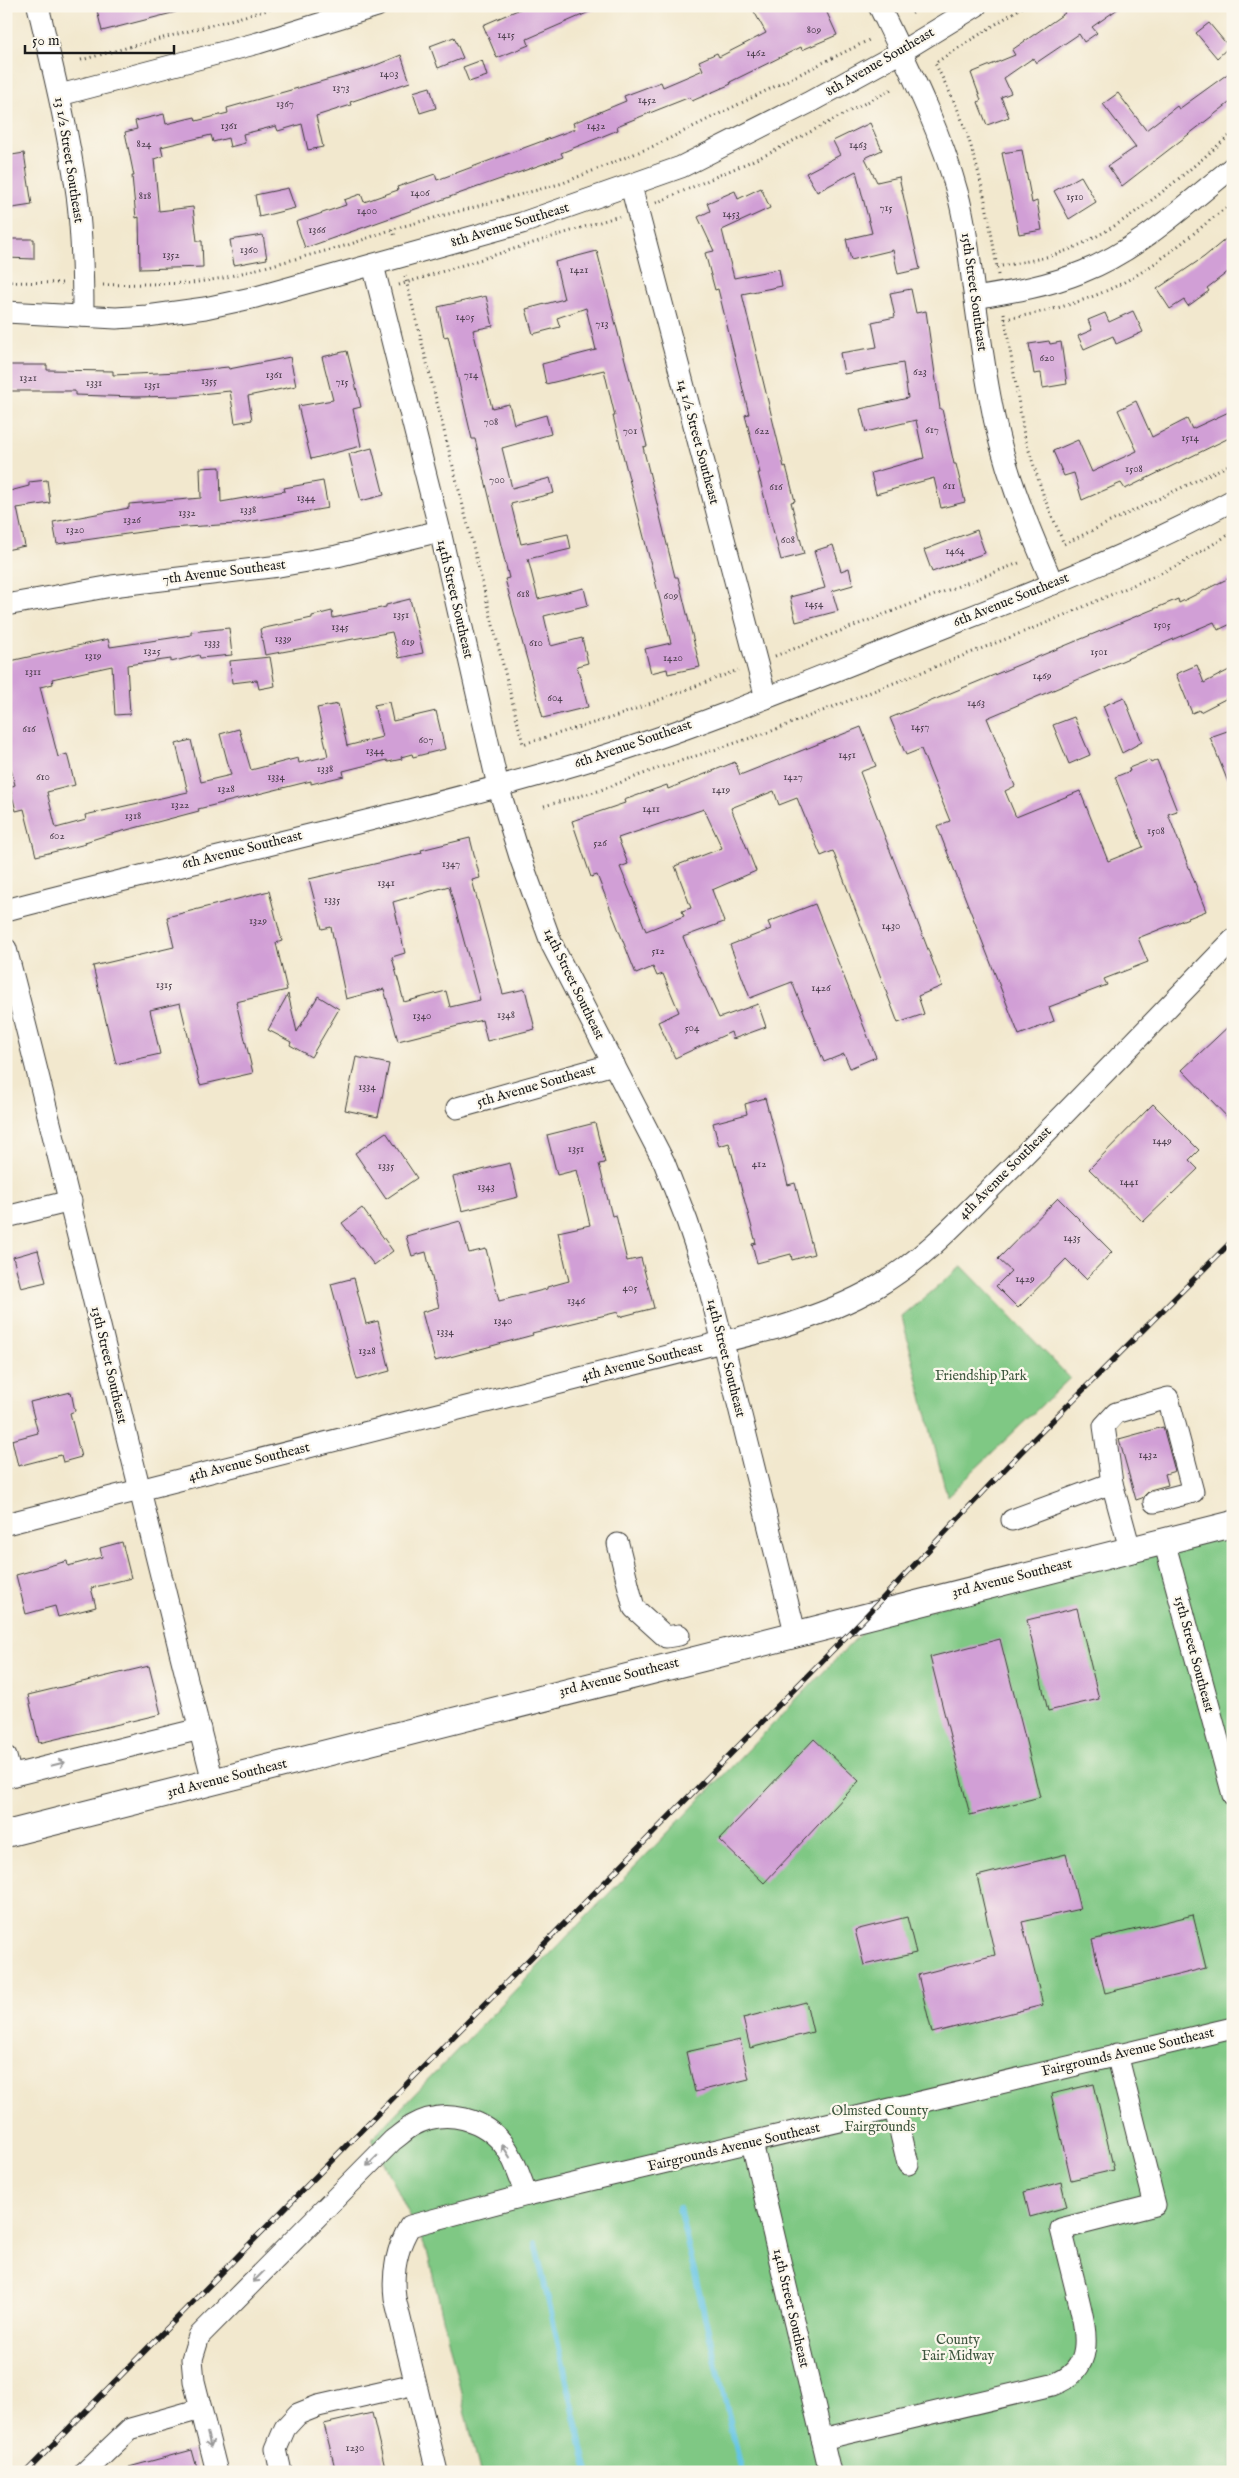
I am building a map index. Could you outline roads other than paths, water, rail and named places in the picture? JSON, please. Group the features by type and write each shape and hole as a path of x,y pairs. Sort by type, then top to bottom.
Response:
{"main road":[{"name":"3rd Avenue Southeast","path":"6,1834 795,1632 1233,1524"}],"street":[{"name":"13 1/2 Street Southeast","path":"38,6 60,95 77,196 82,251 83,316"},
{"path":"60,95 258,43 377,6"},
{"name":"15th Street Southeast","path":"879,6 929,111 946,155 960,206 998,438 1026,520 1053,584"},
{"name":"8th Avenue Southeast","path":"6,312 83,316 147,316 204,308 256,297 522,223 681,167 808,103 901,52 976,6"},
{"path":"975,298 1059,281 1109,260 1147,234 1233,167"},
{"name":"14 1/2 Street Southeast","path":"631,186 766,698"},
{"name":"14th Street Southeast","path":"373,265 440,531 498,786 552,945 578,999 614,1064 679,1198 708,1283 795,1632"},
{"name":"6th Avenue Southeast","path":"6,910 498,786 584,762 766,698 1053,584 1166,534 1233,500"},
{"name":"7th Avenue Southeast","path":"6,605 112,586 279,566 327,558 440,531"},
{"name":"4th Avenue Southeast","path":"6,1524 777,1328 828,1312 879,1286 918,1256 952,1226 1233,940"},
{"name":"13th Street Southeast","path":"6,949 71,1201 139,1490 213,1781"},
{"name":"5th Avenue Southeast","path":"457,1108 614,1064"},
{"path":"6,1217 71,1201"},
{"path":"1130,1549 1112,1483 1104,1426 1116,1413 1168,1398 1192,1492 1154,1502"},
{"path":"1012,1520 1112,1483"},
{"name":"15th Street Southeast","path":"1164,1541 1233,1795"},
{"path":"618,1544 634,1608 666,1637 679,1635"},
{"path":"8,1770 200,1729"},
{"name":"Fairgrounds Avenue Southeast","path":"415,2384 395,2298 393,2279 402,2239 410,2226 527,2195 752,2144 1117,2054 1233,2028"},
{"path":"822,2439 1052,2385 1067,2380 1076,2370 1083,2356 1086,2335 1061,2228 1155,2205 1117,2054"},
{"path":"895,2109 908,2164"},
{"path":"217,2472 194,2381 192,2358 199,2336 393,2140 412,2126 434,2119 458,2116 484,2126 507,2149 527,2195"},
{"name":"14th Street Southeast","path":"752,2144 830,2472"},
{"path":"282,2472 276,2449 285,2428 298,2414 318,2406 415,2384 432,2466"},
{"path":"85,2472 130,2428 201,2409"}],"waterway":[{"path":"679,2208 742,2472"},
{"path":"535,2243 588,2472"}],"railway":[{"path":"26,2472 868,1614 1020,1453 1233,1240"}],"park label":[{"name":"Friendship Park","path":"981,1376"},
{"name":"Olmsted County Fairgrounds","path":"880,2120"},
{"name":"County Fair Midway","path":"958,2348"}]}
